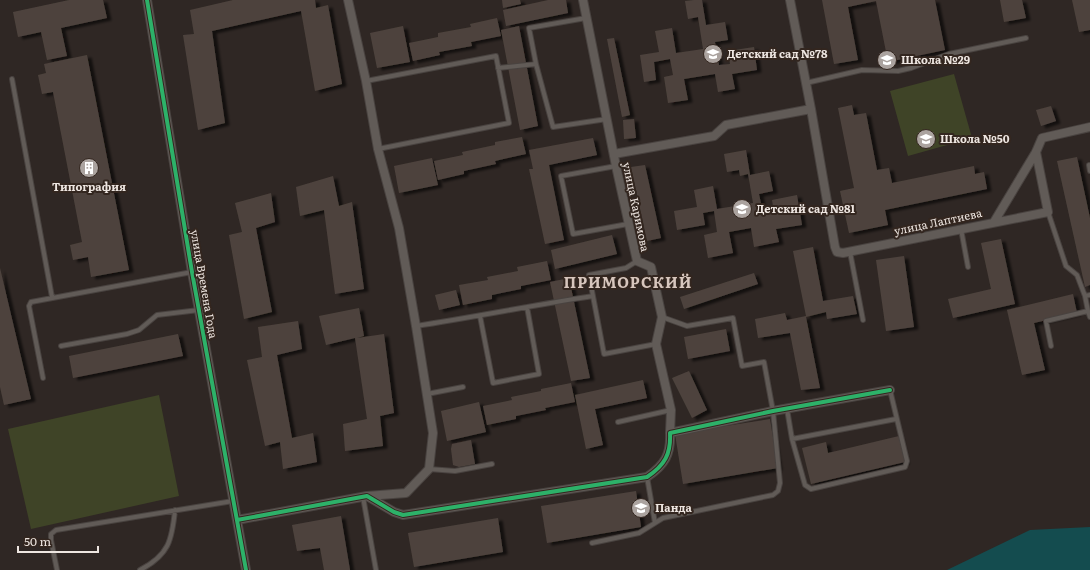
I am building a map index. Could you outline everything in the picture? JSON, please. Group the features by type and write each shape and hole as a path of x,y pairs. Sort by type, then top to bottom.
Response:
{"street":[{"name":"улица Времена Года","path":"147,0 192,272 246,570"},
{"path":"237,520 365,497 406,493 429,469 433,433 416,326 399,228 378,149 366,81 348,0"},
{"name":"улица Каримова","path":"584,0 616,166 637,261 650,267 662,317 656,344 671,410 671,445 666,458 659,469 647,477"},
{"path":"614,154 714,136 726,126 811,109 790,0"},
{"name":"улица Лаптиева","path":"811,109 835,247 837,252 843,253 994,222 1036,152 1042,138 1090,127"},
{"path":"994,222 1048,212 1036,152"},
{"path":"670,433 786,408 890,390"},
{"path":"365,497 403,515 647,477"}],"lane":[{"path":"587,18 529,28 536,64 553,127 607,118"},
{"path":"805,83 862,70 898,71 911,68 949,54 1026,38"},
{"path":"366,81 496,56 509,123 378,149"},
{"path":"498,68 536,64"},
{"path":"12,79 52,297"},
{"path":"616,166 561,176 573,234 628,224"},
{"path":"1089,166 1090,171"},
{"path":"1048,212 1066,266 1077,275 1088,296 1088,310 1090,317"},
{"path":"960,229 968,267"},
{"path":"850,252 863,320"},
{"path":"637,261 626,268 589,275 604,354 656,344"},
{"path":"43,378 29,304 33,301 192,272"},
{"path":"416,326 593,296"},
{"path":"480,316 493,383 539,374 527,307"},
{"path":"61,346 127,334 139,330 157,315 199,310"},
{"path":"1051,346 1046,321 1088,310"},
{"path":"592,543 639,533 663,518 772,495 778,491 780,483 773,411 764,362 742,366 733,318 687,326 662,317"},
{"path":"427,394 463,387"},
{"path":"786,408 792,439 805,485 811,489 905,467 907,461 890,390"},
{"path":"618,422 671,410"},
{"path":"792,439 896,419"},
{"path":"429,469 455,471 492,464"},
{"path":"647,477 655,523"},
{"path":"365,497 376,570"},
{"path":"57,570 51,540 51,534 56,530 233,501"},
{"path":"140,570 153,563 164,553 170,540 175,510"}],"green space":[{"path":"954,74 972,138 908,156 890,91"},
{"path":"159,395 179,496 31,529 8,429"}],"water":[{"path":"1090,527 1090,570 947,570 1030,530"}],"building":[{"path":"69,0 103,0 107,18 61,28 67,56 47,60 41,32 18,37 13,12"},
{"path":"233,0 315,0 316,8 328,5 342,84 315,91 301,11 212,31 225,123 198,130 183,35 194,34 190,10"},
{"path":"502,0 520,0 521,4 503,8"},
{"path":"548,0 566,0 568,13 506,26 503,10"},
{"path":"702,0 706,25 725,22 728,40 715,42 719,65 730,64 728,51 754,47 757,70 732,74 735,89 718,92 715,74 684,79 688,100 668,103 664,77 673,75 670,59 654,62 656,80 644,82 640,55 659,52 655,31 672,28 676,53 703,49 698,17 688,19 685,1"},
{"path":"822,0 935,0 945,50 888,62 876,1 848,7 858,60 834,64"},
{"path":"1000,0 1022,0 1026,18 1004,22"},
{"path":"1072,0 1090,0 1090,30 1079,32"},
{"path":"497,18 501,36 471,42 472,46 439,52 440,55 413,61 409,43 438,37 438,33 471,27 470,24"},
{"path":"403,26 410,62 377,68 370,33"},
{"path":"519,26 538,126 520,130 501,30"},
{"path":"614,38 630,115 622,117 607,39"},
{"name":"Типография","path":"87,55 129,270 91,277 88,257 73,260 70,245 82,242 53,92 42,94 38,75 46,73 44,64"},
{"path":"852,105 854,115 866,113 877,170 889,168 892,183 974,166 975,174 984,172 987,189 885,210 888,225 849,233 840,191 854,188 838,108"},
{"path":"1051,106 1056,121 1041,126 1036,110"},
{"path":"634,119 636,138 624,139 623,120"},
{"path":"522,137 526,154 495,161 496,164 464,171 464,174 438,180 434,161 463,155 462,152 495,145 495,142"},
{"path":"593,138 597,155 549,165 564,240 545,244 529,169 533,169 529,150"},
{"path":"746,150 750,175 769,171 773,191 759,194 762,208 769,207 770,213 774,212 772,200 797,195 802,225 776,229 779,242 754,247 751,228 729,232 733,253 708,258 704,235 717,232 714,211 703,213 705,225 677,230 674,211 697,207 694,190 713,186 717,209 753,203 748,174 740,176 739,170 727,172 724,154"},
{"path":"1077,157 1090,218 1090,285 1085,287 1057,161"},
{"path":"432,158 438,185 399,193 394,166"},
{"path":"645,165 661,238 647,241 631,167"},
{"path":"333,176 339,206 352,202 364,289 335,294 324,210 300,216 296,187"},
{"path":"271,193 275,222 256,228 272,312 244,319 229,235 242,232 235,203"},
{"path":"612,235 617,254 555,269 551,250"},
{"path":"1001,239 1015,304 953,318 948,299 991,289 981,243"},
{"path":"813,247 823,301 853,296 857,314 827,319 826,312 806,317 820,388 801,390 790,333 758,338 755,319 785,313 787,320 806,316 793,251"},
{"path":"904,256 914,327 886,331 876,260"},
{"path":"547,261 551,280 521,286 521,289 492,295 492,299 463,305 459,285 488,280 487,277 518,271 517,267"},
{"path":"0,268 31,399 4,405 0,387"},
{"path":"754,273 758,284 684,309 680,297"},
{"path":"569,278 590,378 571,381 550,282"},
{"path":"456,290 460,305 439,310 435,295"},
{"path":"1073,294 1077,313 1034,323 1045,370 1022,375 1007,310"},
{"path":"359,308 364,336 357,338 384,334 394,413 380,416 383,446 345,451 343,424 367,419 355,338 326,345 319,316"},
{"path":"298,321 302,349 277,355 292,438 313,433 317,462 283,469 280,442 265,446 247,360 262,357 258,327"},
{"path":"726,329 730,351 688,359 684,337"},
{"path":"178,334 183,356 73,378 69,356"},
{"path":"689,371 707,410 692,418 672,378"},
{"path":"643,380 647,398 595,409 603,445 586,449 575,395"},
{"path":"571,383 575,402 545,408 546,410 516,416 516,419 487,425 483,406 512,400 511,397 541,391 541,389"},
{"path":"479,402 486,432 447,441 441,411"},
{"path":"770,419 778,468 683,484 675,434"},
{"path":"899,436 905,462 811,484 802,448 826,442 828,453"},
{"path":"471,440 475,464 459,467 453,465 451,449 452,444"},
{"path":"636,491 641,527 547,543 541,506"},
{"path":"341,516 350,570 324,570 320,548 297,551 292,525"},
{"path":"498,518 503,552 414,567 408,533"}],"cycle path":[{"path":"147,0 192,272 246,570"},
{"path":"237,520 367,496 394,512 403,515 647,477 653,473 666,458 669,447 670,433 773,411 890,390"}],"place":[{"name":"Детский сад №78","path":"713,54"},
{"name":"Школа №29","path":"887,60"},
{"name":"Школа №50","path":"926,139"},
{"name":"Типография","path":"89,168"},
{"name":"Детский сад №81","path":"742,209"},
{"name":"Панда","path":"641,508"}],"district":[{"name":"ПРИМОРСКИЙ","path":"628,283"}]}
